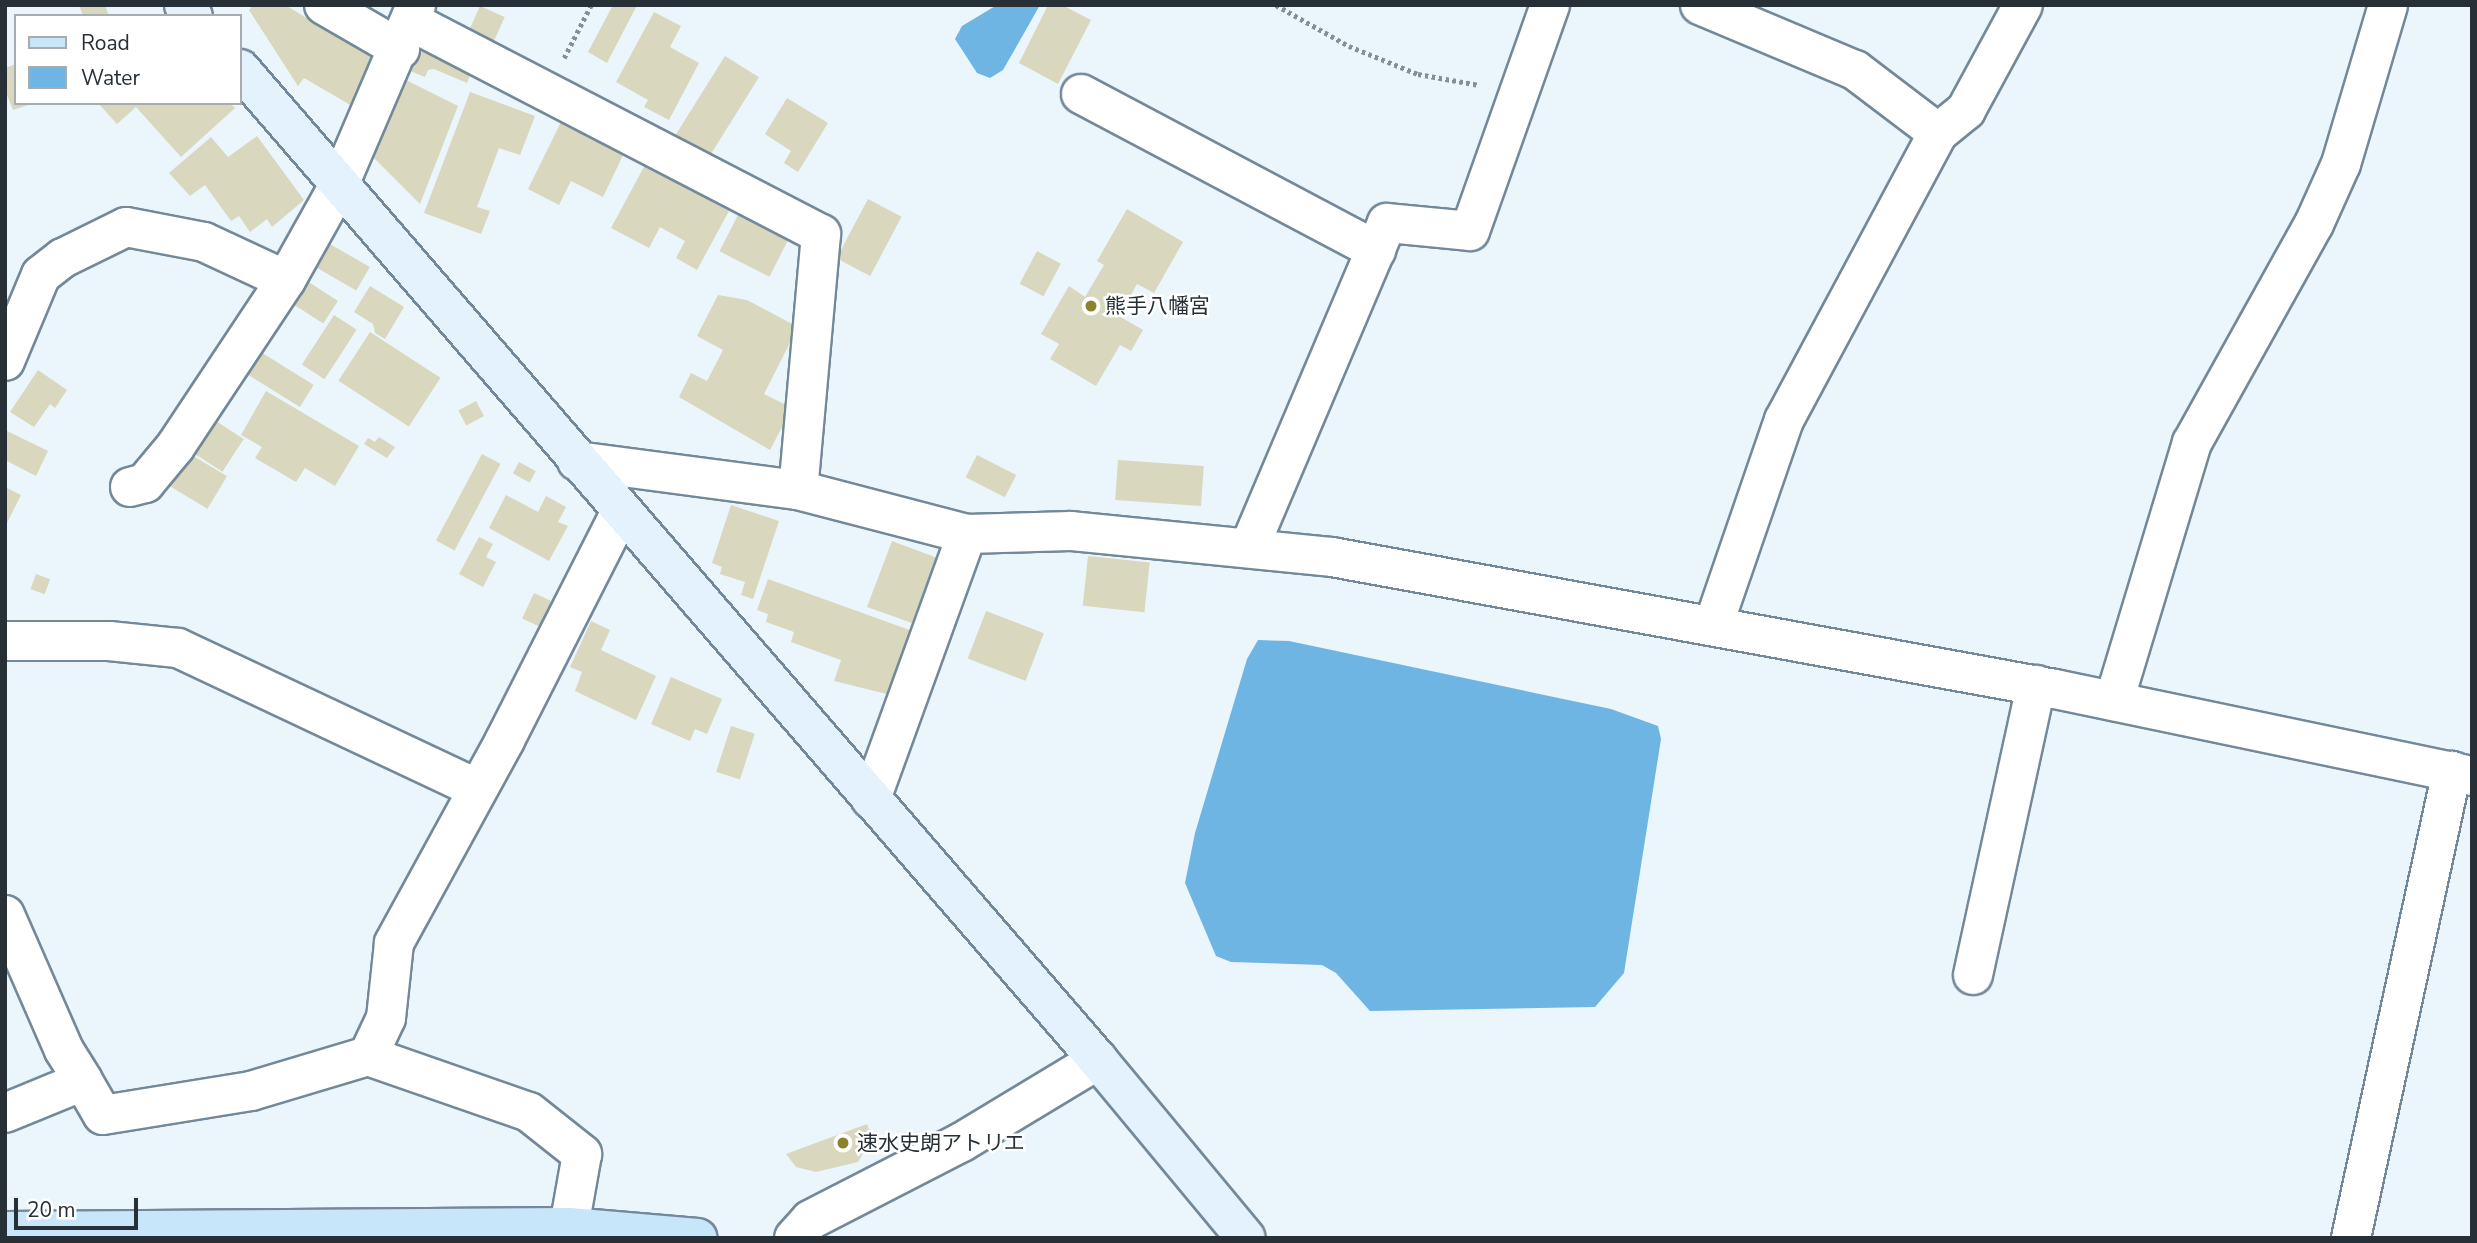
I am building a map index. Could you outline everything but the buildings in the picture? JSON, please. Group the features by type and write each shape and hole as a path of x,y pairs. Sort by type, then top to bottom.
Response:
{"main road":[{"path":"5,1231 569,1227 698,1238"}],"street":[{"path":"324,5 409,25 547,92 821,234 798,490"},
{"path":"1249,548 1387,223 1470,231 1550,5"},
{"path":"1700,5 1855,70 1938,133"},
{"path":"1713,626 1784,420 1938,133 1966,110 2023,5"},
{"path":"2114,701 2192,443 2314,224 2341,164 2388,5"},
{"path":"131,487 145,483 175,447 286,280 340,185 409,25"},
{"path":"242,71 1098,1060 1246,1238"},
{"path":"1082,94 1376,250"},
{"path":"5,361 41,275 63,258 126,227 204,242 286,280"},
{"path":"577,461 798,490 967,534 1071,531 1332,557 2036,685 2462,773 2351,1238"},
{"path":"368,1056 386,1018 394,943 621,511"},
{"path":"871,799 967,534"},
{"path":"5,641 109,641 178,648 477,789"},
{"path":"1973,975 2036,685"},
{"path":"5,915 64,1050 103,1115 251,1091 368,1056 529,1112 582,1154 569,1227"},
{"path":"794,1238 810,1220 962,1142 1098,1060"},
{"path":"5,1113 83,1081"}],"path":[{"path":"547,92 591,5"},
{"path":"1276,5 1349,46 1418,74 1519,92"}],"water":[{"path":"997,5 1040,5 1003,70 990,78 977,73 955,39 962,26"},
{"path":"1258,640 1289,641 1611,709 1658,726 1661,739 1624,973 1595,1007 1370,1011 1336,973 1322,965 1231,962 1216,956 1185,883 1195,833 1247,659"}],"place":[{"name":"熊手八幡宮","path":"1091,306"},
{"name":"速水史朗アトリエ","path":"843,1143"}]}
